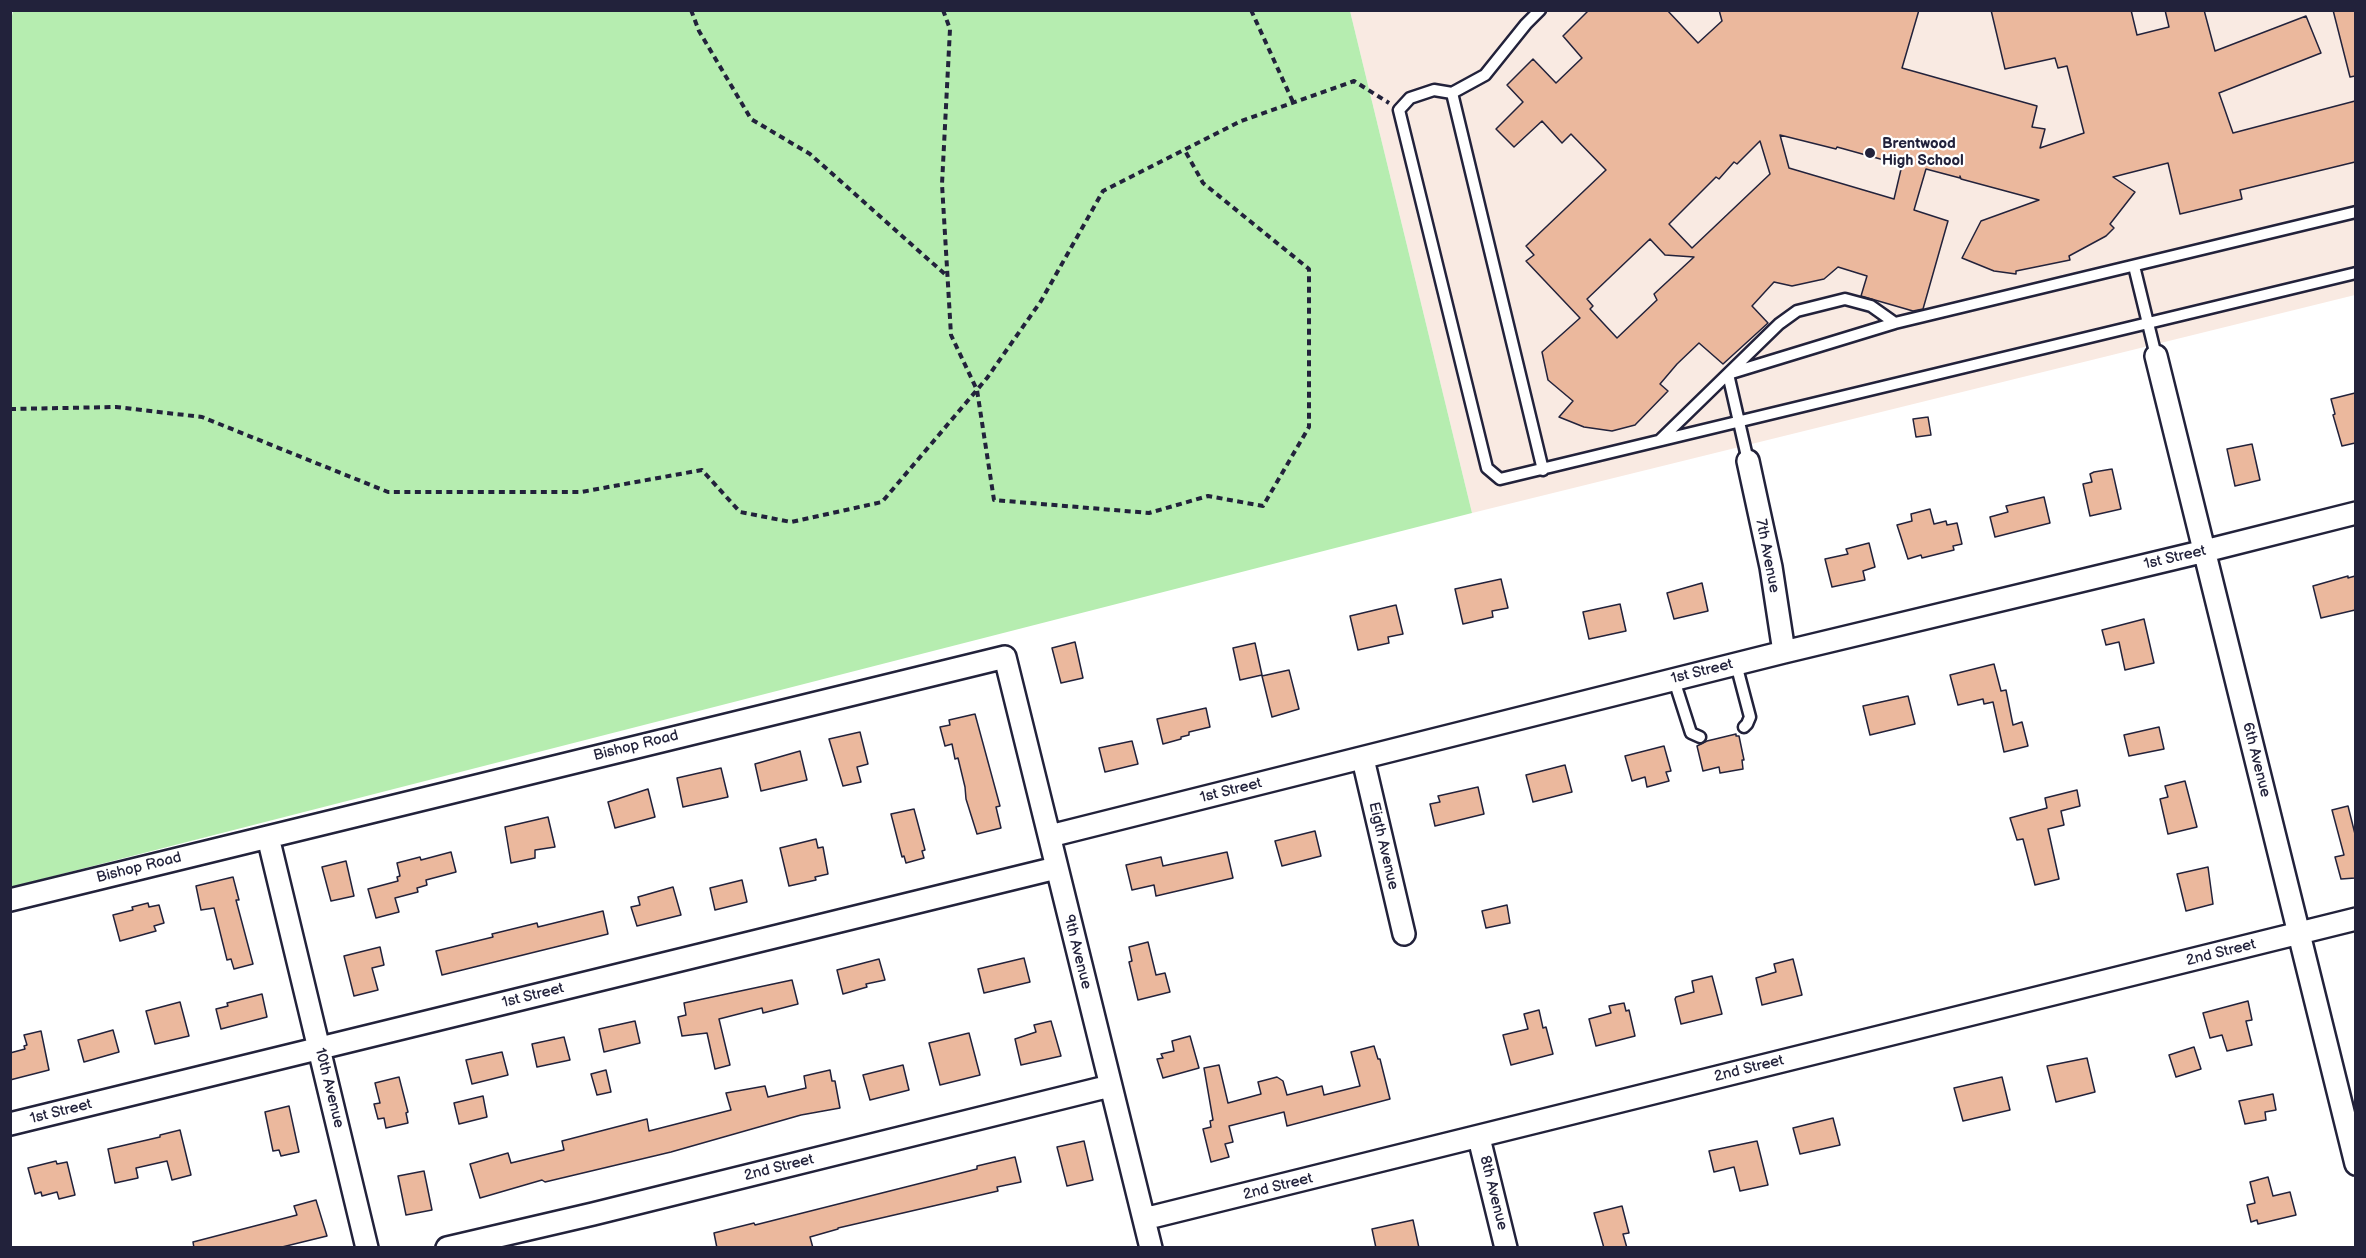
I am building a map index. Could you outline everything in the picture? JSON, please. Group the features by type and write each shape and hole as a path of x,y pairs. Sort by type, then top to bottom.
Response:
{"street":[{"name":"6th Avenue","path":"2156,356 2355,1164"},
{"name":"7th Avenue","path":"1748,461 1771,567 1784,652"},
{"name":"1st Street","path":"1050,836 1784,652 2355,513"},
{"name":"9th Avenue","path":"1005,657 1151,1248"},
{"name":"Bishop Road","path":"10,900 1005,657"},
{"name":"Eigth Avenue","path":"1363,759 1404,934"},
{"name":"10th Avenue","path":"268,837 367,1248"},
{"name":"1st Street","path":"10,1124 1056,868"},
{"name":"2nd Street","path":"1144,1219 1479,1138 1882,1035 2355,919"},
{"name":"2nd Street","path":"447,1248 1110,1086"},
{"name":"8th Avenue","path":"1479,1138 1506,1248"}],"lane":[{"path":"1540,10 1485,75 1452,93 1434,90 1410,98 1400,110 1487,468 1500,479 2355,273"},
{"path":"1452,93 1543,470"},
{"path":"1728,374 1895,323 2355,212"},
{"path":"2134,266 2156,356"},
{"path":"1660,440 1779,324 1797,311 1845,299 1871,306 1895,323"},
{"path":"1728,374 1748,461"},
{"path":"1736,664 1750,717 1748,724 1744,727"},
{"path":"1674,680 1691,733 1700,737"}],"path":[{"path":"691,10 699,31 751,119 810,154 947,276"},
{"path":"943,10 950,29 942,184 951,335 977,390 994,500 1149,513 1208,496 1263,506 1309,427 1309,269 1203,183 1184,149"},
{"path":"1251,10 1293,102"},
{"path":"10,409 116,407 202,417 388,492 581,492 702,470 740,512 791,522 882,502 977,390 1041,301 1103,191 1241,121 1354,81 1400,110"}],"shaded area":[{"name":"Brentwood High School","path":"1350,11 2355,11 2355,295 1472,513"}],"green space":[{"path":"13,11 1350,11 1472,513 11,887 10,26"}],"building":[{"path":"1589,10 1667,10 1698,43 1722,21 1719,10 1919,10 1902,68 2037,106 2032,127 2045,129 2040,148 2084,133 2067,66 2058,68 2055,58 2005,69 1991,10 2131,10 2137,35 2169,27 2165,10 2204,10 2215,51 2306,16 2321,53 2219,93 2233,133 2355,101 2355,162 2240,190 2242,199 2180,214 2168,163 2113,177 2135,192 2110,224 2114,228 2106,236 2069,256 2070,260 2016,271 2016,274 1994,271 1962,258 1981,221 2039,200 1961,179 1960,176 1960,178 1926,169 1914,210 1948,221 1923,309 1913,311 1861,296 1867,276 1838,267 1824,279 1792,286 1774,282 1752,306 1768,323 1723,364 1699,343 1660,384 1668,391 1635,425 1612,431 1584,427 1559,417 1573,401 1548,380 1542,352 1580,318 1526,261 1534,255 1526,246 1606,170 1571,134 1562,143 1542,121 1514,147 1496,129 1523,102 1507,85 1533,59 1556,83 1582,58 1563,36","holes":["1780,135 1836,149 1837,147 1902,165 1894,199 1789,168","1760,141 1770,174 1692,248 1669,224 1716,177 1719,179 1734,162 1737,164","1650,239 1665,255 1694,257 1654,294 1657,300 1617,338 1590,309 1593,306 1587,299"]},
{"path":"2333,10 2355,10 2355,76 2350,77"},
{"path":"2355,393 2355,443 2342,446 2331,399"},
{"path":"1928,417 1931,435 1916,437 1913,419"},
{"path":"2252,444 2260,480 2235,486 2227,449"},
{"path":"2112,469 2121,509 2090,516 2083,484 2092,482 2090,474"},
{"path":"2044,497 2050,523 1995,537 1990,517 2008,512 2006,506"},
{"path":"1930,509 1934,524 1946,521 1947,525 1957,523 1962,544 1953,546 1954,550 1908,559 1897,525 1912,521 1911,514"},
{"path":"1869,543 1875,567 1863,571 1865,580 1832,587 1825,559 1848,554 1846,549"},
{"path":"2348,576 2348,578 2355,576 2355,610 2321,618 2313,586"},
{"path":"1501,579 1508,608 1492,611 1493,617 1463,624 1455,589"},
{"path":"1702,583 1708,611 1674,619 1667,593"},
{"path":"1620,604 1626,631 1589,639 1583,612"},
{"path":"1396,605 1403,634 1388,637 1389,643 1358,650 1350,616"},
{"path":"2144,619 2154,663 2125,670 2119,642 2106,645 2102,630"},
{"path":"1075,642 1083,678 1061,683 1052,648"},
{"path":"1255,643 1262,675 1240,680 1233,648"},
{"path":"1994,664 2001,691 2006,690 2013,725 2022,722 2028,746 2004,752 1993,702 1984,704 1983,699 1958,705 1950,675"},
{"path":"1289,670 1299,709 1272,717 1262,676"},
{"path":"1908,696 1915,724 1870,735 1863,706"},
{"path":"1206,708 1210,727 1189,732 1189,735 1181,739 1163,744 1157,719"},
{"path":"975,714 1000,806 996,807 1001,828 977,834 966,799 958,758 955,759 952,744 945,746 940,727 950,725 949,720"},
{"path":"2159,727 2164,749 2129,756 2124,735"},
{"path":"860,732 868,764 857,767 861,782 843,786 829,739"},
{"path":"1736,734 1739,736 1744,760 1742,760 1743,769 1720,773 1719,767 1703,771 1697,746 1707,741"},
{"path":"1132,741 1138,764 1105,772 1099,748"},
{"path":"1664,746 1671,771 1666,772 1669,781 1647,787 1645,777 1632,781 1625,756"},
{"path":"800,751 807,780 761,791 755,764"},
{"path":"1565,765 1572,792 1533,802 1526,775"},
{"path":"721,768 728,797 683,807 677,778"},
{"path":"2185,781 2197,827 2168,834 2160,799 2168,797 2165,786"},
{"path":"1478,787 1484,814 1435,826 1430,804 1440,802 1438,796"},
{"path":"648,789 655,817 615,828 608,802"},
{"path":"2077,790 2080,806 2061,811 2064,825 2048,829 2059,879 2035,885 2023,839 2017,840 2010,818 2047,808 2045,798"},
{"path":"2348,806 2355,834 2355,878 2341,879 2335,857 2344,855 2332,810"},
{"path":"914,809 925,850 922,851 924,858 906,863 904,856 902,857 891,814"},
{"path":"548,817 555,847 535,850 535,858 511,863 505,827"},
{"path":"1315,831 1321,856 1282,866 1275,841"},
{"path":"816,839 818,848 823,847 828,874 815,877 816,880 789,886 780,848"},
{"path":"451,852 456,872 426,880 427,885 417,888 418,892 395,898 399,912 376,918 368,889 398,881 397,877 400,876 397,863 420,857 421,860"},
{"path":"1227,852 1233,878 1156,896 1154,885 1132,890 1126,865 1161,857 1163,866"},
{"path":"346,861 354,896 331,901 322,867"},
{"path":"2208,867 2213,904 2186,911 2177,874"},
{"path":"233,877 239,900 236,900 253,964 234,969 231,959 227,960 214,908 201,910 196,886"},
{"path":"742,880 747,902 715,910 710,888"},
{"path":"673,887 681,915 637,926 631,907 640,905 638,897"},
{"path":"148,903 149,907 159,905 164,923 154,926 156,931 120,941 113,915"},
{"path":"1507,905 1510,923 1486,928 1482,911"},
{"path":"603,911 608,934 442,975 436,951 537,923 538,927"},
{"path":"1148,942 1156,975 1165,973 1170,992 1138,1000 1129,962 1132,961 1129,947"},
{"path":"380,947 384,965 372,968 378,990 354,996 344,956"},
{"path":"1024,958 1030,982 984,993 978,969"},
{"path":"879,959 885,980 866,984 867,987 843,994 837,970"},
{"path":"1793,959 1802,995 1762,1005 1756,978 1776,972 1774,964"},
{"path":"1712,976 1722,1014 1681,1024 1676,997 1694,992 1692,981"},
{"path":"792,980 798,1004 763,1013 762,1008 719,1019 730,1065 715,1069 707,1033 682,1036 678,1017 686,1015 684,1003"},
{"path":"262,994 267,1017 221,1029 216,1009 228,1006 227,1003"},
{"path":"2248,1001 2252,1020 2246,1021 2252,1045 2227,1051 2222,1035 2210,1038 2203,1013"},
{"path":"180,1002 189,1036 155,1044 146,1011"},
{"path":"1624,1003 1626,1011 1629,1010 1635,1036 1596,1046 1589,1019 1611,1013 1609,1006"},
{"path":"1539,1010 1553,1054 1511,1065 1503,1035 1528,1029 1524,1014"},
{"path":"635,1021 640,1043 604,1052 599,1029"},
{"path":"1051,1021 1061,1056 1021,1065 1015,1039 1036,1032 1034,1025"},
{"path":"113,1030 119,1052 84,1062 78,1040"},
{"path":"41,1031 49,1070 10,1080 10,1053 25,1049 24,1046 27,1045 24,1035"},
{"path":"969,1033 980,1075 940,1085 929,1043"},
{"path":"1190,1036 1199,1068 1163,1078 1157,1059 1163,1058 1161,1054 1174,1051 1172,1041"},
{"path":"564,1037 570,1060 537,1067 532,1044"},
{"path":"1374,1046 1378,1059 1380,1059 1390,1099 1287,1126 1284,1112 1229,1126 1233,1142 1225,1144 1229,1157 1211,1162 1203,1129 1211,1127 1210,1121 1213,1120 1204,1068 1219,1065 1228,1103 1261,1094 1258,1082 1277,1077 1283,1081 1287,1095 1322,1086 1324,1095 1360,1086 1351,1052"},
{"path":"2194,1047 2201,1069 2176,1077 2169,1055"},
{"path":"502,1052 508,1075 472,1084 466,1060"},
{"path":"2087,1058 2095,1092 2056,1102 2047,1066"},
{"path":"903,1065 909,1090 870,1100 863,1075"},
{"path":"606,1070 611,1092 597,1095 591,1074"},
{"path":"830,1070 832,1081 835,1081 840,1108 801,1115 671,1152 545,1182 542,1180 480,1198 470,1164 508,1153 511,1163 564,1150 562,1141 647,1119 649,1131 731,1110 726,1093 765,1086 768,1097 806,1088 804,1076"},
{"path":"399,1077 408,1112 406,1113 408,1123 386,1128 384,1118 378,1119 374,1104 380,1103 375,1083"},
{"path":"2002,1077 2010,1110 1963,1121 1954,1088"},
{"path":"2273,1094 2276,1110 2265,1112 2266,1120 2245,1124 2239,1101"},
{"path":"483,1096 487,1117 459,1124 454,1103"},
{"path":"289,1106 299,1152 281,1156 279,1150 273,1151 265,1112"},
{"path":"1833,1118 1840,1145 1800,1154 1793,1128"},
{"path":"180,1130 191,1175 172,1180 167,1161 136,1168 138,1178 115,1183 108,1149"},
{"path":"1084,1141 1093,1180 1067,1186 1057,1147"},
{"path":"1757,1141 1768,1185 1740,1191 1734,1167 1714,1172 1709,1151"},
{"path":"1015,1157 1021,1182 997,1187 998,1191 838,1228 810,1237 813,1248 717,1248 714,1233 754,1223 755,1225 977,1169 977,1166"},
{"path":"56,1161 57,1164 67,1162 75,1195 59,1199 57,1192 42,1196 41,1192 35,1194 28,1168"},
{"path":"424,1171 432,1210 406,1215 398,1176"},
{"path":"2268,1177 2273,1196 2290,1192 2296,1215 2258,1224 2257,1220 2251,1222 2247,1205 2255,1203 2250,1182"},
{"path":"316,1200 327,1236 278,1248 194,1248 193,1242 297,1215 294,1206"},
{"path":"1622,1206 1629,1233 1623,1234 1627,1248 1604,1248 1594,1213"},
{"path":"1413,1220 1419,1248 1376,1248 1372,1229"}],"place":[{"name":"Brentwood High School","path":"1870,153"}]}
